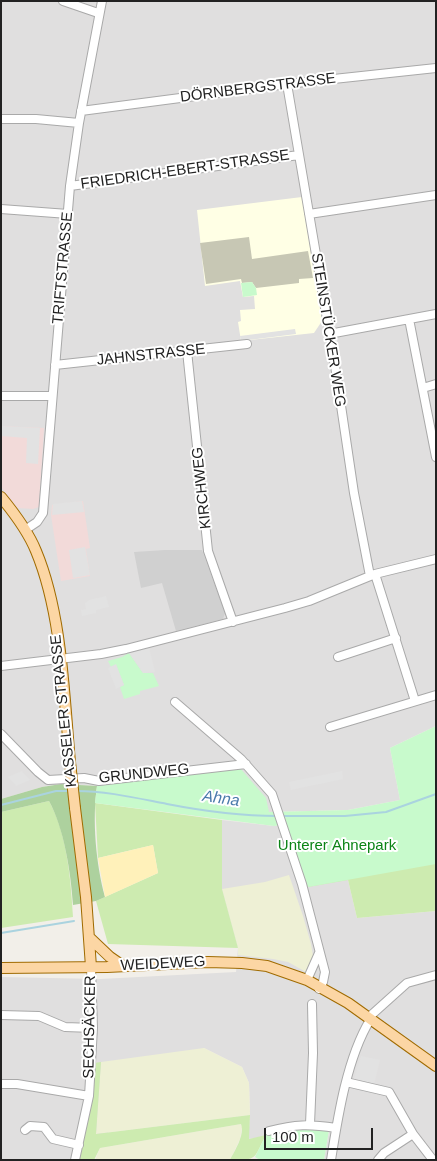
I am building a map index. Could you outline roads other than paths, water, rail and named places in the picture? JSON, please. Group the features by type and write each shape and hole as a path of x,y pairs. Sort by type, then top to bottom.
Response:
{"main road":[{"name":"KASSELER STRASSE","path":"1,497 25,530 36,550 49,585 60,658 90,938 91,967"},
{"path":"90,938 110,957 123,966"},
{"name":"WEIDEWEG","path":"1,968 91,967 208,962 242,962 277,968 307,980 348,1003 436,1066"}],"street":[{"path":"63,1 98,13"},
{"name":"TRIFTSTRASSE","path":"25,530 37,522 43,513 70,186 81,110 98,13 102,1"},
{"name":"DÖRNBERGSTRASSE","path":"81,110 287,84 436,68"},
{"name":"STEINSTÜCKER WEG","path":"287,84 354,493 372,575 396,638 414,701"},
{"path":"1,119 36,119 79,124"},
{"name":"FRIEDRICH-EBERT-STRASSE","path":"70,186 300,155"},
{"path":"309,214 436,195"},
{"path":"1,209 68,214"},
{"path":"329,334 436,314"},
{"path":"409,319 436,458"},
{"name":"JAHNSTRASSE","path":"55,365 247,344"},
{"name":"KIRCHWEG","path":"187,351 208,551 233,622"},
{"path":"423,388 436,384"},
{"path":"1,396 52,396"},
{"path":"1,666 101,654 126,649 309,601 372,575 436,559"},
{"path":"338,657 396,638"},
{"path":"330,727 436,695"},
{"path":"176,702 246,764 271,794 302,884 325,972 323,982 319,988"},
{"name":"GRUNDWEG","path":"1,734 48,780 84,778 99,781 246,764"},
{"path":"307,980 319,953"},
{"name":"SECHSÄCKER","path":"75,1160 89,1096 93,1028 91,967"},
{"path":"330,1160 346,1082 369,1019 407,983 436,975"},
{"path":"310,1124 313,1053 312,1004"},
{"path":"1,1015 39,1016 65,1028 93,1028"},
{"path":"346,1082 389,1092 413,1134 434,1160"},
{"path":"1,1084 17,1084 89,1096"},
{"path":"269,1131 292,1125 310,1124 336,1128"},
{"path":"25,1130 30,1126 44,1127 53,1138 79,1145"},
{"path":"378,1160 384,1153 413,1134"}],"waterway":[{"name":"Ahna","path":"1,805 56,791 69,791"},
{"name":"Ahna","path":"76,791 133,797 222,813 277,816"},
{"name":"Ahna","path":"282,816 345,816 386,812 436,794"},
{"path":"1,933 74,921"}],"park label":[{"name":"Unterer Ahnepark","path":"337,846"}]}
